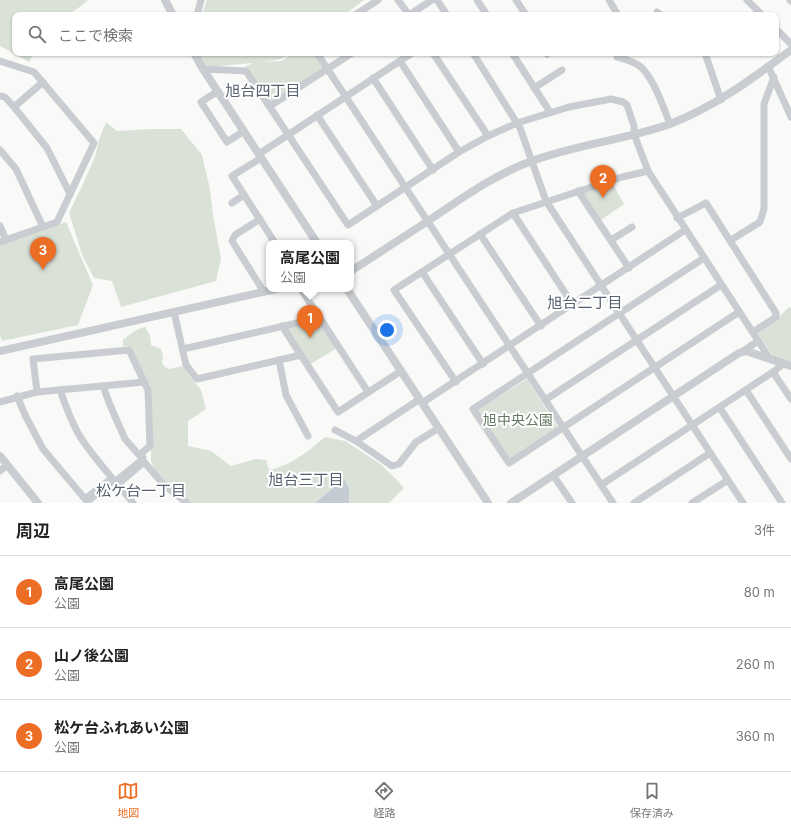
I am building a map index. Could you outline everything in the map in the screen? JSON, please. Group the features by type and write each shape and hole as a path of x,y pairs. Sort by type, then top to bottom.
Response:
{"street":[{"path":"165,0 171,12"},
{"path":"198,12 201,0"},
{"path":"360,12 378,0"},
{"path":"398,0 407,12"},
{"path":"414,12 432,0"},
{"path":"437,0 445,12"},
{"path":"477,0 485,12"},
{"path":"516,0 524,12"},
{"path":"609,0 616,12"},
{"path":"747,0 759,12"},
{"path":"779,32 791,44"},
{"path":"354,269 480,187 531,161 579,146 634,134 670,124 720,100 791,50"},
{"path":"196,56 315,240"},
{"path":"319,56 613,503"},
{"path":"270,106 348,56"},
{"path":"273,240 232,176 288,134 408,56"},
{"path":"435,56 488,136"},
{"path":"475,56 520,128 546,201 743,503"},
{"path":"514,56 550,112"},
{"path":"617,56 642,68 656,91 670,124"},
{"path":"706,56 720,100"},
{"path":"0,61 34,72 94,143 57,222 3,241 0,226"},
{"path":"400,61 459,152"},
{"path":"768,66 791,117"},
{"path":"203,69 246,71 348,225 459,152 488,136 517,123 550,112 611,99 623,102 627,105 634,126 634,134 648,172 770,360"},
{"path":"534,88 562,70"},
{"path":"731,240 760,222 764,208 764,104 774,77"},
{"path":"373,78 433,170"},
{"path":"14,107 43,82"},
{"path":"218,91 201,102 227,142 244,131"},
{"path":"0,96 5,97 47,148 70,194"},
{"path":"317,115 376,206"},
{"path":"0,150 16,169 43,227"},
{"path":"456,382 394,290 513,213 622,177 648,172"},
{"path":"578,191 629,268"},
{"path":"232,203 244,195"},
{"path":"678,218 706,203 731,240 776,313 776,317 753,332"},
{"path":"513,213 573,305"},
{"path":"0,351 264,292 232,241 235,235 260,219"},
{"path":"611,240 632,227"},
{"path":"356,441 421,401 456,382 686,230"},
{"path":"480,234 541,326"},
{"path":"704,258 473,409 509,463 739,312"},
{"path":"422,272 483,364"},
{"path":"545,400 722,285"},
{"path":"303,292 368,392"},
{"path":"350,292 488,503"},
{"path":"174,312 186,365 197,379 301,355"},
{"path":"183,349 319,318"},
{"path":"282,326 338,412 401,371"},
{"path":"511,503 742,352 758,340"},
{"path":"37,392 33,359 129,350 148,390 150,446 139,455 125,439 114,416 103,386"},
{"path":"742,352 787,365"},
{"path":"278,360 286,395 308,436"},
{"path":"601,485 773,372 787,365"},
{"path":"773,372 791,399"},
{"path":"0,402 17,396 37,392 144,382"},
{"path":"17,396 43,449 85,499 112,478 90,452 78,434 60,390"},
{"path":"746,390 791,459"},
{"path":"720,408 782,503"},
{"path":"335,430 356,441 392,466 399,464 416,442 439,428"},
{"path":"634,503 710,453"},
{"path":"87,503 144,457"},
{"path":"0,471 3,462"},
{"path":"3,462 38,503"},
{"path":"133,503 118,484 144,462 164,485 187,503"},
{"path":"553,475 572,503"},
{"path":"692,503 728,480"}],"green space":[{"path":"0,0 88,0 72,12 12,12 12,53 0,46"},
{"path":"207,0 364,0 348,12 203,12"},
{"path":"18,56 32,56 29,62"},
{"path":"199,56 286,56 281,59 263,62 281,61 289,56 318,56 326,69 270,104 245,67 253,63 209,67 203,63"},
{"path":"106,122 117,131 181,129 202,155 210,189 221,259 216,281 121,307 112,281 94,278 83,257 69,213 95,157 99,140"},
{"path":"612,183 624,204 601,220 582,193"},
{"path":"66,222 93,285 78,325 2,341 0,335 0,245"},
{"path":"789,307 791,308 791,363 774,357 756,331 781,315"},
{"path":"318,319 337,348 309,365 283,327"},
{"path":"145,327 150,335 151,345 161,349 163,357 162,362 165,367 170,369 182,366 201,390 206,409 188,421 188,446 211,451 231,466 256,459 266,460 269,470 292,461 325,437 345,441 379,463 404,488 389,503 349,503 349,488 344,479 315,503 191,503 162,480 157,474 151,461 151,388 129,347 123,346 123,340 136,330"},
{"name":"旭中央公園","path":"527,379 558,428 509,459 477,410"}],"shaded area":[{"path":"344,479 349,488 349,503 315,503"}],"place":[{"name":"山ノ後公園","path":"603,198"},
{"name":"松ケ台ふれあい公園","path":"43,270"},
{"name":"高尾公園","path":"310,338"}],"district":[{"name":"旭台四丁目","path":"263,90"},
{"name":"旭台二丁目","path":"585,302"},
{"name":"旭台三丁目","path":"306,479"},
{"name":"松ケ台一丁目","path":"141,490"}]}
